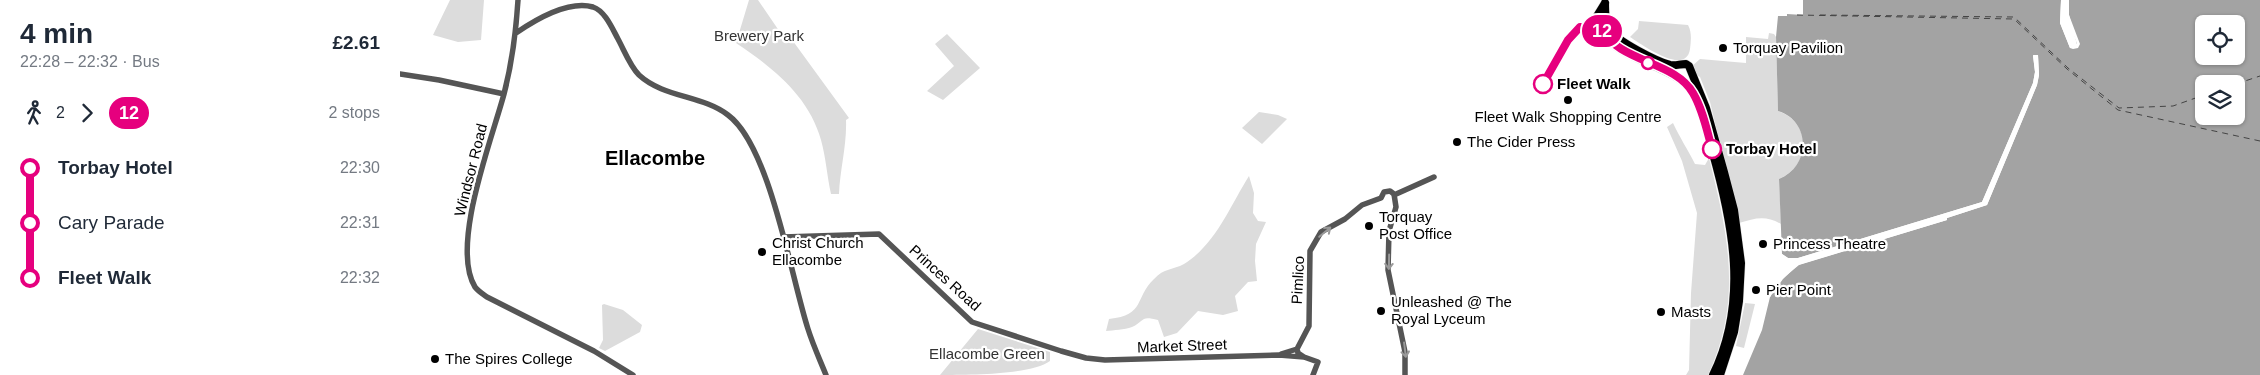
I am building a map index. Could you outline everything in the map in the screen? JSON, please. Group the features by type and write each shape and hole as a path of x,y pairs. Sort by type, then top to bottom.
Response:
{"main road":[{"path":"1606,1 1607,24 1612,38 1624,51 1678,78 1686,80 1691,74"},
{"path":"1612,38 1668,64 1677,66 1681,64 1688,65 1706,108 1734,210 1741,263 1740,299 1734,332 1720,375"},
{"path":"1677,66 1678,78 1693,92 1702,113 1728,207 1735,254 1733,304 1724,345 1713,375"}],"street":[{"name":"Windsor Road","path":"518,0 516,33 504,94 475,193 468,234 469,265 472,281 476,289 487,297 594,351 633,375"},
{"path":"516,33 560,8 584,5 594,7 604,16 637,73 647,82 669,92 712,105 729,115 747,135 765,175 808,330 826,375"},
{"path":"400,74 504,94"},
{"name":"Pimlico","path":"1297,349 1309,326 1310,251 1321,232 1344,219 1362,205 1381,198 1384,192 1391,191 1394,196 1434,177"},
{"path":"1394,196 1396,207 1389,231 1388,270 1405,352 1405,375"},
{"name":"Princes Road","path":"783,237 879,234 972,322 1086,358"},
{"path":"1297,349 1298,353 1304,357"},
{"name":"Market Street","path":"1279,355 1297,349"},
{"name":"Market Street","path":"1086,358 1140,360 1279,355 1304,357 1318,362 1313,375"}],"green space":[{"path":"450,0 484,0 481,40 458,42 433,35"},
{"name":"Brewery Park","path":"749,0 758,0 786,41 790,37 849,118 846,120 839,194 831,194 821,140 808,110 788,84 763,62 736,43"},
{"path":"1639,21 1688,25 1691,40 1687,57 1680,60 1663,56 1630,37 1638,29"},
{"path":"1769,33 1774,34 1776,37 1778,111 1797,124 1802,134 1802,154 1790,173 1779,179 1781,224 1765,218 1739,223 1710,102 1700,77 1692,72 1690,68 1700,59 1746,63 1746,37 1768,39"},
{"path":"947,34 980,68 943,100 927,91 954,66 935,44"},
{"path":"1259,112 1278,115 1287,119 1262,144 1242,128"},
{"path":"1673,123 1695,164 1705,165 1709,158 1722,213 1726,240 1729,293 1726,320 1719,347 1708,375 1686,375 1689,370 1691,293 1697,213 1682,161 1667,127"},
{"path":"1249,176 1254,193 1253,213 1258,221 1266,222 1256,244 1257,281 1248,282 1235,296 1238,311 1223,315 1198,311 1177,333 1164,337 1158,320 1148,318 1129,328 1106,331 1109,319 1121,317 1134,310 1148,286 1158,275 1184,264 1205,246 1221,224"},
{"path":"1745,303 1755,304 1744,348 1736,346"},
{"path":"602,305 623,310 642,325 640,332 605,351 599,348 603,340"},
{"name":"Ellacombe Green","path":"978,329 1050,352 1050,361 1041,366 1014,372 940,375"}],"shaded area":[{"path":"1803,0 2061,0 2060,23 2070,48 2078,48 2069,15 2069,0 2260,0 2260,375 1743,375 1762,330 1770,297 1783,279 1798,265 1947,220 1947,218 1987,205 2037,85 2039,75 2038,55 2033,56 2035,72 2033,83 1982,202 1798,258 1788,258 1782,254 1779,179 1789,173 1797,164 1803,144 1797,124 1789,116 1778,111 1776,37 1778,16 1787,16 1787,14 1803,15"}],"pier":[{"path":"2061,0 2063,0 2062,22 2073,47 2077,44 2067,16 2066,0 2069,0 2069,15 2080,44 2078,48 2070,48 2060,23"},
{"path":"2033,55 2038,55 2039,75 2037,85 1987,205 1947,218 1947,220 1799,265 1783,278 1783,275 1797,262 1944,218 1945,216 1798,261 1782,258 1782,254 1788,258 1798,258 1982,202 2033,83 2035,72"}],"ferry route":[{"path":"1797,15 2014,19 2067,69 2118,110 2260,141"},
{"path":"1820,15 2014,17 2068,68 2119,108 2173,106 2195,98"},
{"path":"2245,81 2260,76"}],"bus line":[{"name":"12","path":"1543,84 1549,70 1568,40 1580,27 1600,28 1608,40 1616,46 1675,75 1693,92 1702,113 1712,149"}],"place":[{"name":"Torquay Pavilion","path":"1723,48"},
{"name":"Fleet Walk","path":"1543,84"},
{"name":"Fleet Walk Shopping Centre","path":"1568,100"},
{"name":"The Cider Press","path":"1457,142"},
{"name":"Torbay Hotel","path":"1712,149"},
{"name":"Torquay Post Office","path":"1369,226"},
{"name":"Princess Theatre","path":"1763,244"},
{"name":"Christ Church Ellacombe","path":"762,252"},
{"name":"Pier Point","path":"1756,290"},
{"name":"Unleashed @ The Royal Lyceum","path":"1381,311"},
{"name":"Masts","path":"1661,312"},
{"name":"The Spires College","path":"435,359"}],"district":[{"name":"Ellacombe","path":"655,158"}]}
